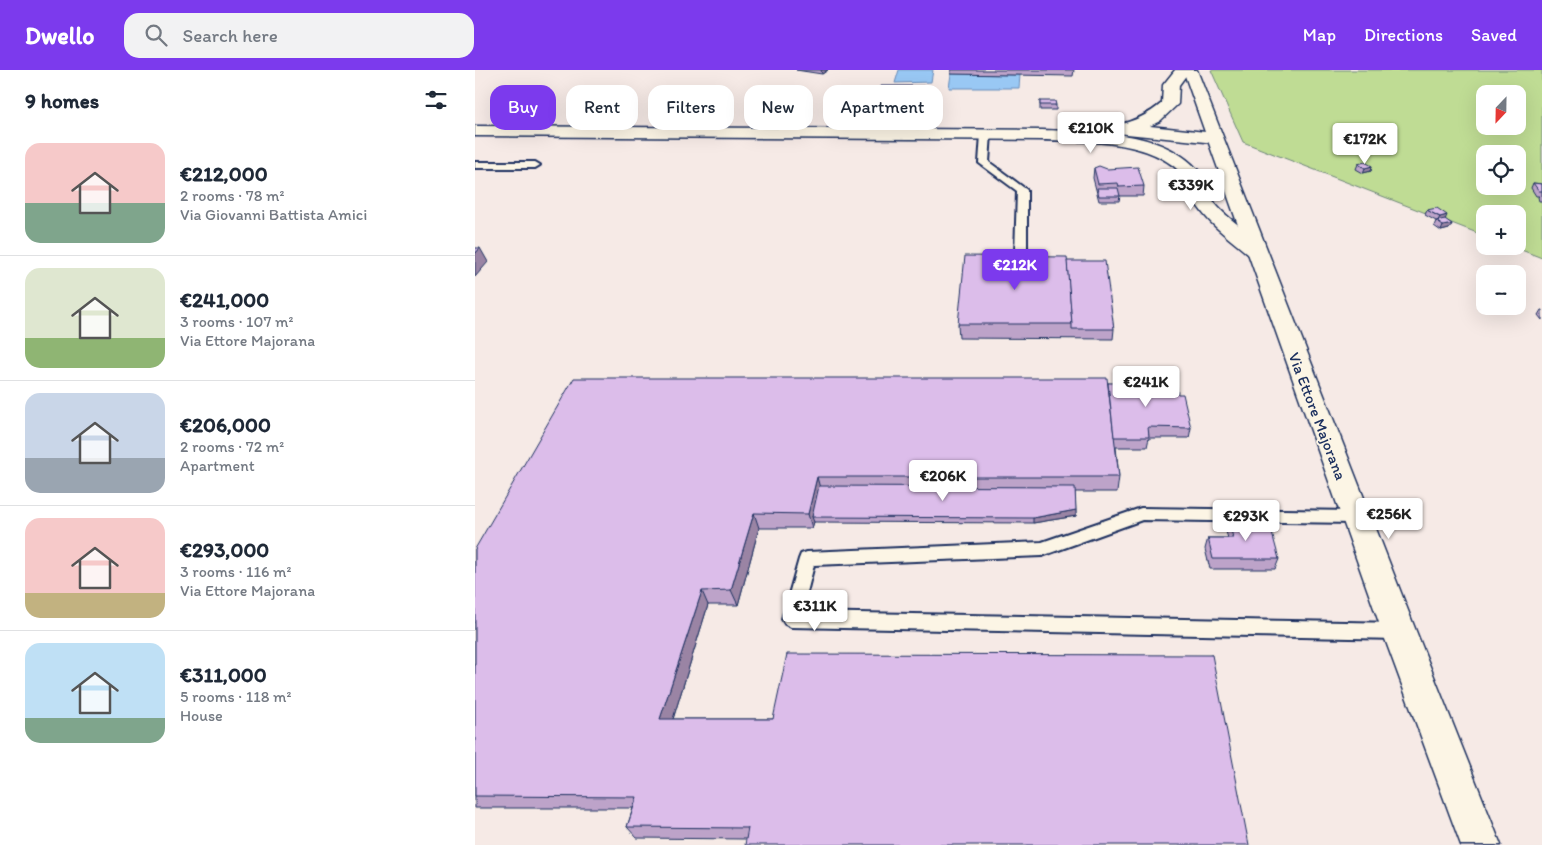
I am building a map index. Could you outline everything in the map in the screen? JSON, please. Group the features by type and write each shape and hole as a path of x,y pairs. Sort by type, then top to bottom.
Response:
{"street":[{"path":"1130,129 1154,118 1170,104 1171,85 1183,70"},
{"name":"Via Ettore Majorana","path":"1190,70 1356,517 1481,845"},
{"path":"1042,135 1130,129 1215,138"},
{"path":"475,131 985,134 1105,138 1144,145 1176,158 1194,176 1209,209 1256,250"},
{"path":"1144,145 1215,138"}],"lane":[{"path":"985,134 984,162 1022,190 1021,254"},
{"path":"475,164 535,165"},
{"path":"1356,517 1141,514 1042,549 807,559 791,620 1399,631"}],"green space":[{"path":"1211,70 1542,70 1542,258 1526,252 1526,205 1476,205 1476,233 1243,142"}],"water":[{"path":"899,70 933,70 931,82 895,83"},
{"path":"951,74 1020,75 1019,88 949,88"}],"building":[{"path":"1040,101 1055,101 1056,105 1040,105"},
{"path":"1365,162 1372,166 1365,168 1358,164"},
{"path":"1099,166 1107,169 1138,167 1144,186 1119,187 1118,183 1098,184 1094,168"},
{"path":"1533,183 1542,184 1542,191 1539,191"},
{"path":"1097,188 1118,188 1120,196 1099,196"},
{"path":"1437,208 1447,215 1440,217 1427,210"},
{"path":"1445,219 1452,224 1443,226 1436,221"},
{"path":"965,256 1067,257 1072,324 958,324"},
{"path":"1067,261 1105,261 1114,329 1072,329"},
{"path":"574,378 1107,378 1119,477 817,477 808,514 754,513 731,590 702,591 660,719 773,719 787,654 1212,655 1249,845 745,845 748,828 627,827 637,797 475,796 475,549"},
{"path":"1176,382 1178,394 1183,394 1191,428 1148,427 1149,437 1114,437 1108,383"},
{"path":"819,486 1075,487 1076,510 1033,518 812,517"},
{"path":"1229,521 1269,522 1279,559 1213,559 1208,538 1233,538"}]}
